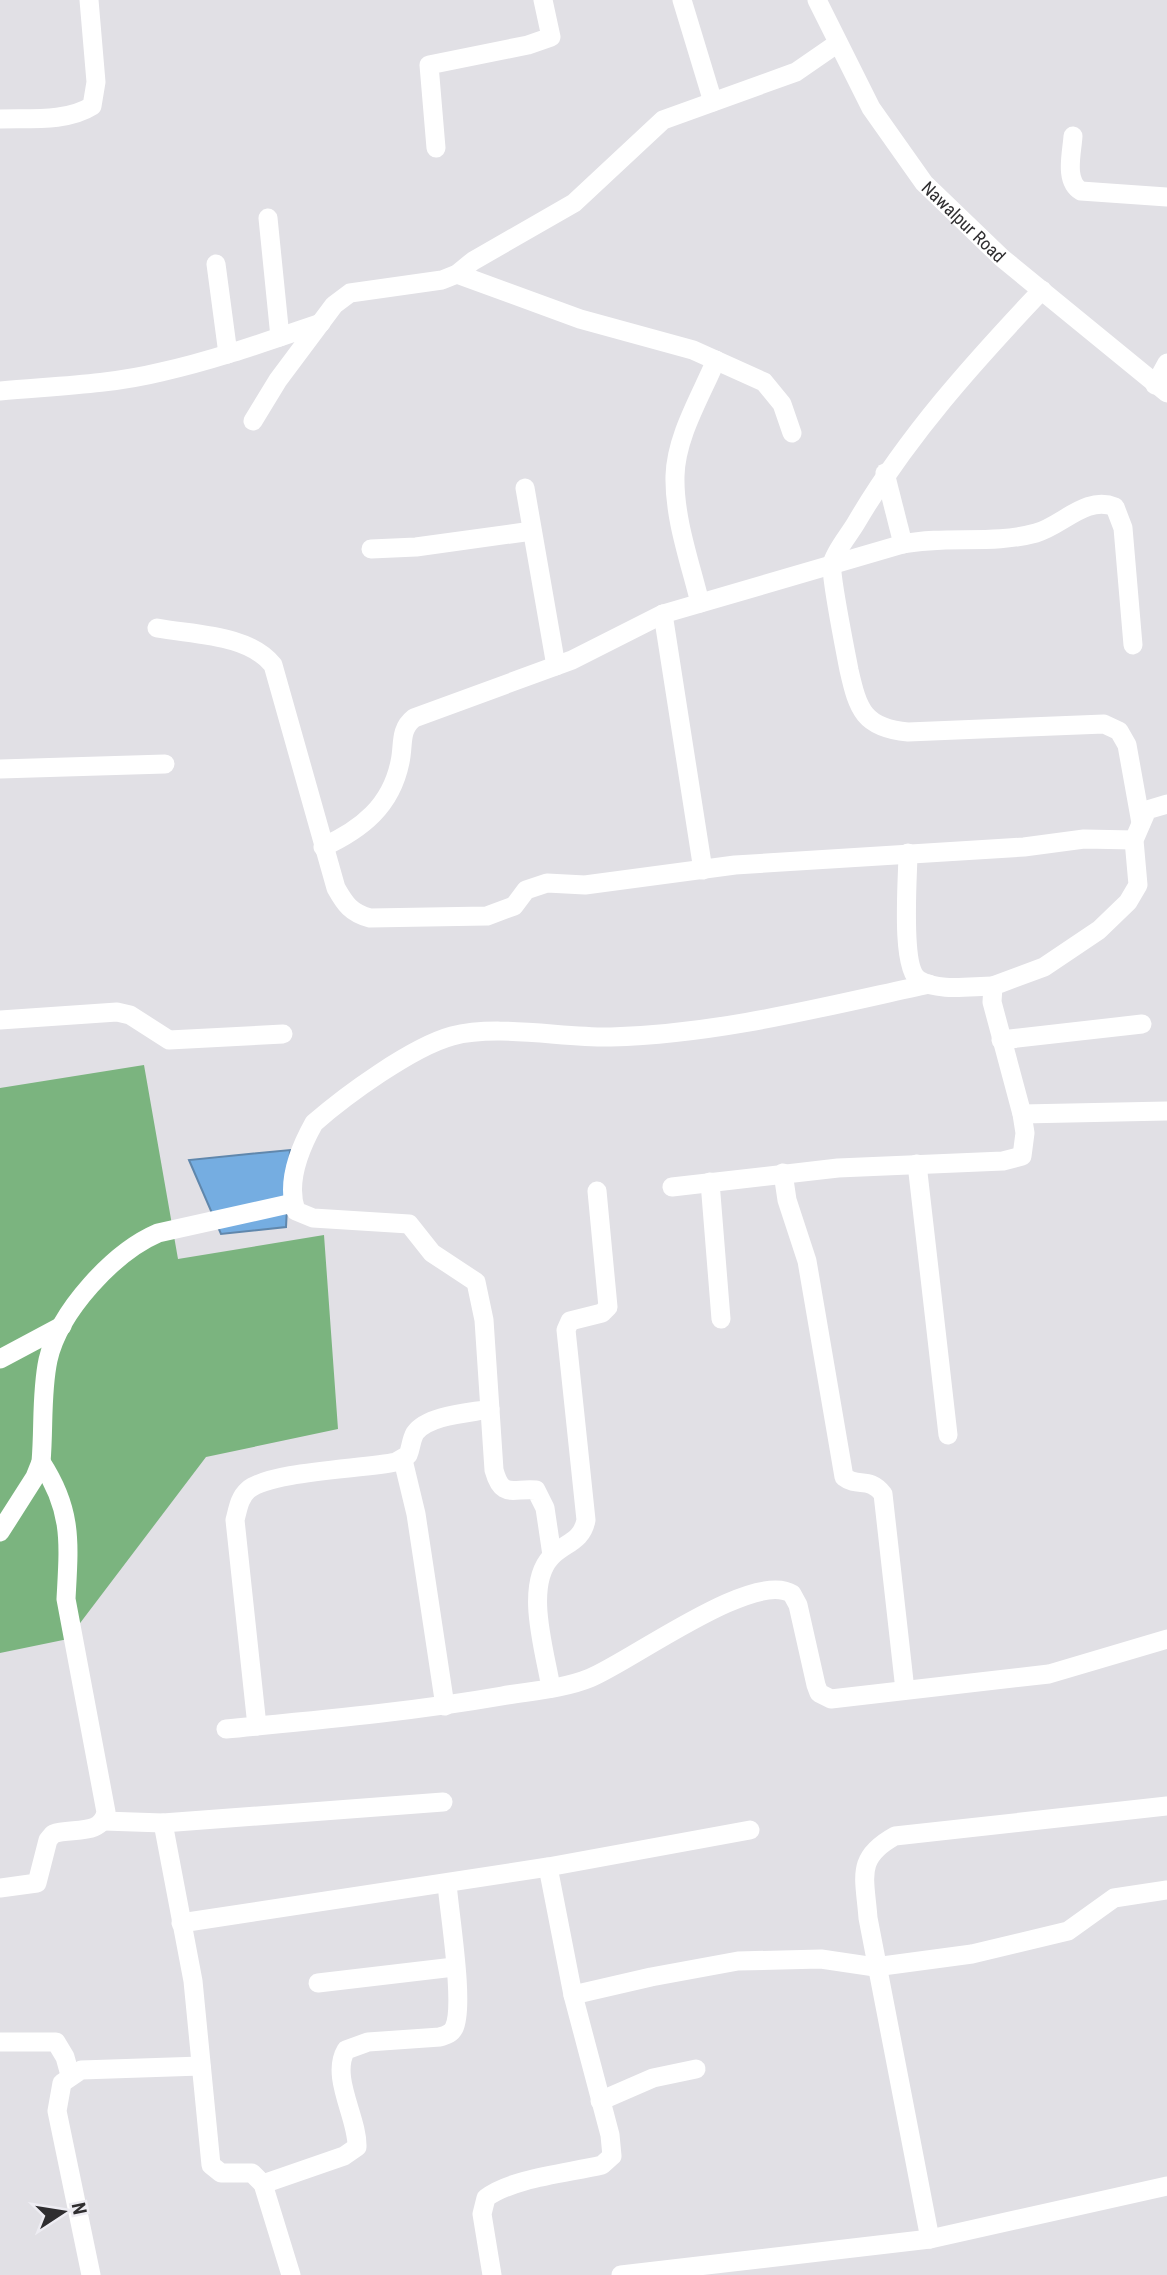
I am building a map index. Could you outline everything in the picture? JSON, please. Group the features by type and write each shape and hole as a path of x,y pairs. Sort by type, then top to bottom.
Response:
{"street":[{"path":"0,119 67,116 81,113 92,106 96,82 89,0"},
{"path":"436,148 429,65 528,46 551,37 543,0"},
{"path":"682,0 713,102"},
{"name":"Nawalpur Road","path":"817,0 871,108 924,183 1002,258 1161,389"},
{"path":"254,421 278,380 334,305 351,293 442,281 457,274 473,261 574,203 663,120 796,72 838,43"},
{"path":"1073,136 1071,179 1074,187 1081,191 1167,197"},
{"path":"268,218 280,337"},
{"path":"216,264 228,354"},
{"path":"457,274 580,319 716,360 773,389 782,404 792,433"},
{"path":"552,1555 545,1508 536,1490 503,1490 498,1485 494,1470 484,1320 476,1282 432,1253 419,1233 409,1224 300,1215 293,1203 295,1171 305,1139 314,1124 407,1057 452,1036 475,1032 610,1037 730,1027 929,984 993,986 1044,968 1100,930 1119,913 1138,885 1138,831 1127,745 1119,731 1104,724 908,732 885,730 867,719 856,699 832,565 885,473 967,369 1042,290"},
{"path":"0,391 120,380 228,354 321,323"},
{"path":"700,603 682,530 675,476 681,440 716,360"},
{"path":"1161,389 1167,363"},
{"path":"885,473 902,544"},
{"path":"525,488 556,666"},
{"path":"323,847 360,829 389,791 400,762 405,724 427,711 556,666 663,614 902,544 928,539 1016,537 1039,532 1083,509 1098,505 1115,507 1123,528 1133,645"},
{"path":"371,549 427,545 532,531"},
{"path":"663,614 703,870"},
{"path":"157,628 237,643 264,654 273,665 336,888 346,905 356,914 370,918 486,916 514,906 526,890 535,885 605,883 703,870 908,853 1024,847 1138,831"},
{"path":"0,769 165,764"},
{"path":"1138,831 1147,810 1167,804"},
{"path":"908,853 909,959 913,974 929,984"},
{"path":"672,1187 783,1173 1003,1161 1022,1156 1025,1133 1022,1114 992,1002 993,986"},
{"path":"0,1020 117,1012 142,1021 169,1040 283,1034"},
{"path":"1001,1040 1143,1024"},
{"path":"1022,1114 1167,1111"},
{"path":"917,1164 948,1435"},
{"path":"783,1173 787,1200 807,1261 844,1477 850,1482 869,1482 883,1494 905,1690"},
{"path":"709,1182 721,1319"},
{"path":"551,1688 536,1589 544,1565 552,1555 579,1537 586,1520 566,1330 570,1321 602,1313 608,1307 597,1191"},
{"path":"0,1532 35,1477 40,1462 47,1367 62,1326 78,1301 138,1242 158,1233 293,1203"},
{"path":"0,1359 62,1326"},
{"path":"445,1706 416,1514 403,1460 420,1428 445,1418 490,1409"},
{"path":"257,1726 238,1566 235,1520 239,1502 246,1492 266,1481 403,1460"},
{"path":"0,1888 37,1883 48,1840 53,1835 98,1827 104,1821 105,1802 66,1599 70,1566 68,1524 59,1493 40,1462"},
{"path":"226,1729 445,1706 589,1679 686,1623 737,1600 785,1589 799,1605 819,1693 831,1699 1049,1674 1167,1639"},
{"path":"104,1821 163,1823 443,1802"},
{"path":"930,2239 875,1967 864,1868 875,1847 895,1836 1167,1805"},
{"path":"163,1823 193,1981 211,2165 221,2173 252,2173 263,2184 291,2275"},
{"path":"181,1923 548,1867 750,1830"},
{"path":"492,2275 482,2214 486,2198 503,2188 608,2161 612,2155 610,2135 573,1996 548,1867"},
{"path":"263,2184 353,2152 357,2137 342,2074 342,2056 346,2050 368,2042 450,2034 457,2018 447,1883"},
{"path":"573,1996 651,1977 738,1961 821,1959 875,1967 972,1954 1036,1940 1077,1926 1114,1898 1167,1890"},
{"path":"318,1983 454,1967"},
{"path":"0,2042 56,2042 70,2075"},
{"path":"91,2275 57,2111 62,2083 81,2070 201,2066"},
{"path":"600,2101 653,2078 695,2069"},
{"path":"621,2275 736,2267 930,2239 1167,2186"}],"green space":[{"path":"144,1065 178,1259 324,1235 338,1429 206,1457 68,1639 0,1653 0,1088"}],"water":[{"path":"290,1150 286,1227 221,1234 189,1160"}]}
